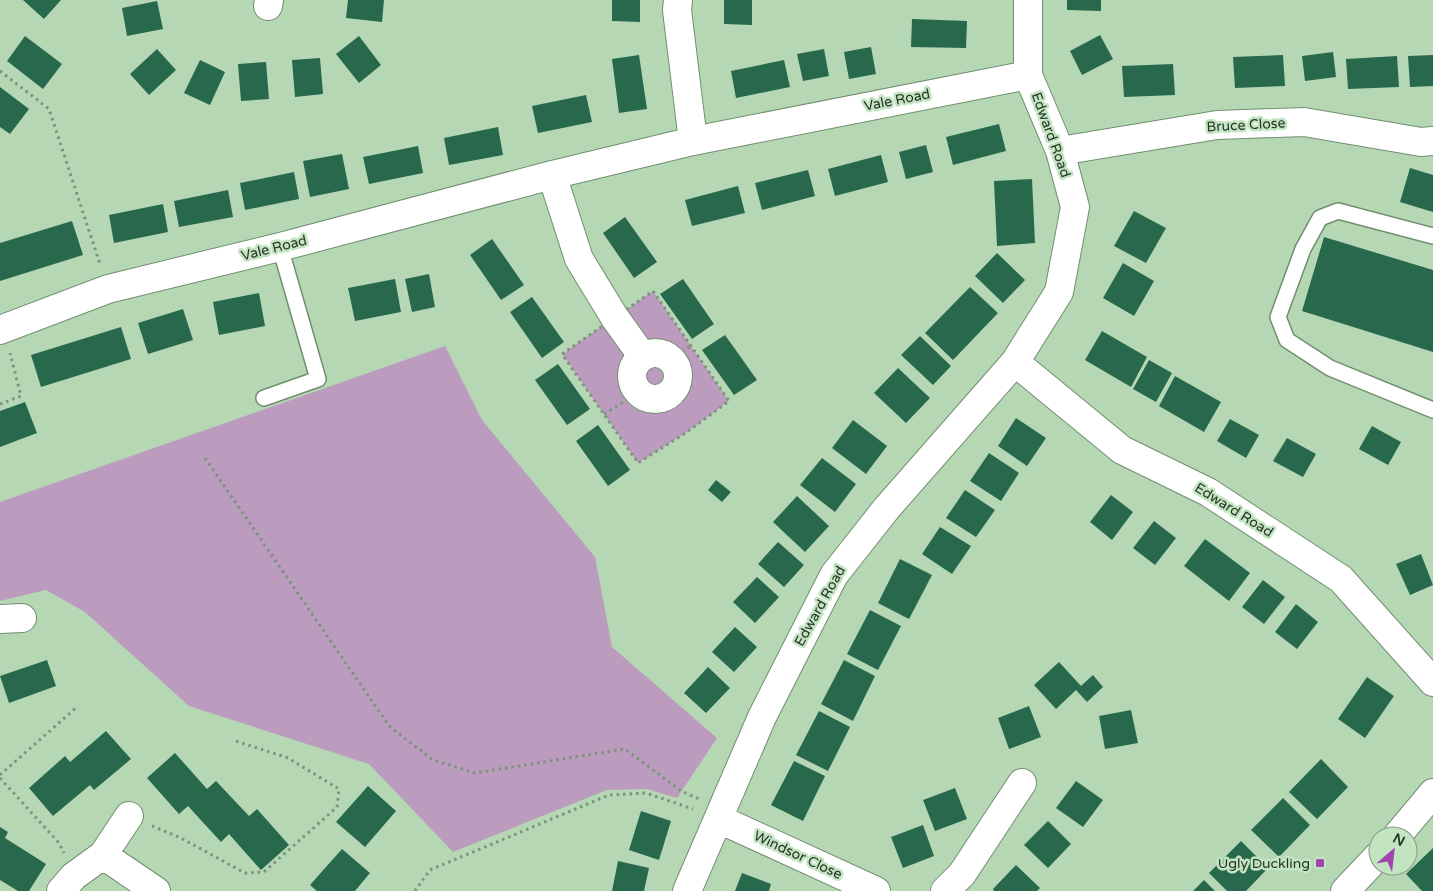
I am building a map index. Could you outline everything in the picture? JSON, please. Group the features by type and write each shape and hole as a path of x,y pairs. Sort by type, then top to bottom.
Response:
{"street":[{"path":"678,0 677,10 693,140"},
{"path":"1028,0 1028,74"},
{"name":"Vale Road","path":"2,329 108,288 280,247 552,175 693,140 1028,74"},
{"name":"Edward Road","path":"687,891 762,718 834,575 886,509 1015,362 1059,292 1075,206 1060,151 1028,74"},
{"name":"Bruce Close","path":"1060,151 1217,125 1304,122 1421,142 1433,141"},
{"path":"552,175 579,259 615,318 643,356"},
{"path":"681,353 678,379 671,392 658,399 650,398 640,392 632,376 643,356 681,353"},
{"name":"Edward Road","path":"1015,362 1122,450 1208,492 1341,579 1433,682"},
{"path":"945,891 962,874 1022,783"},
{"path":"1405,826 1433,792"},
{"name":"Windsor Close","path":"721,815 876,891"},
{"path":"68,884 103,855 129,816"},
{"path":"103,855 156,891"},
{"path":"1345,891 1368,867"}],"lane":[{"path":"1433,236 1338,211 1320,218 1304,249 1278,317 1287,340 1330,368 1433,410"},
{"path":"264,398 318,379 280,247"}],"path":[{"path":"0,70 49,109 108,288"},
{"path":"0,404 21,396 2,329"},
{"path":"604,414 640,392"},
{"path":"205,458 389,726 433,760 476,772 625,749 681,791 721,815"},
{"path":"68,884 59,843 0,777 78,706"},
{"path":"129,816 179,837 245,873 264,872 337,807 339,789 288,758 236,741"},
{"path":"415,891 430,870 609,795 646,793 721,815"}],"shaded area":[{"path":"653,291 729,401 687,432 638,463 562,354"},
{"path":"445,346 482,420 595,557 612,647 717,738 677,798 647,789 607,790 453,852 369,764 189,706 85,612 46,590 0,601 0,502"}],"building":[{"path":"23,0 61,0 44,19"},
{"path":"348,0 384,0 382,22 346,18"},
{"path":"612,0 640,0 640,22 612,21"},
{"path":"724,0 752,0 752,25 724,24"},
{"path":"1067,0 1101,0 1101,11 1067,10"},
{"path":"157,1 163,29 127,36 122,8"},
{"path":"912,19 967,21 966,48 911,47"},
{"path":"1100,35 1113,59 1082,75 1070,51"},
{"path":"25,36 62,64 43,89 7,61"},
{"path":"359,36 381,65 359,83 336,54"},
{"path":"871,47 876,74 849,79 844,52"},
{"path":"157,49 176,70 149,95 130,74"},
{"path":"824,49 829,76 803,81 797,54"},
{"path":"1333,52 1336,77 1305,81 1302,56"},
{"path":"639,55 647,109 619,113 612,59"},
{"path":"1283,55 1285,86 1235,88 1233,57"},
{"path":"1433,55 1433,86 1410,87 1408,56"},
{"path":"1397,56 1399,87 1348,89 1346,59"},
{"path":"320,58 323,94 295,97 292,60"},
{"path":"200,60 225,72 210,105 184,93"},
{"path":"784,60 790,87 736,98 731,71"},
{"path":"266,62 269,99 241,101 238,64"},
{"path":"1173,64 1175,95 1124,97 1122,66"},
{"path":"0,87 29,109 10,134 0,127"},
{"path":"586,95 592,122 538,133 532,106"},
{"path":"999,124 1006,151 953,165 946,137"},
{"path":"498,127 503,155 449,165 444,138"},
{"path":"926,145 933,172 906,179 899,152"},
{"path":"418,146 423,173 369,184 363,157"},
{"path":"342,154 349,189 310,197 303,161"},
{"path":"881,155 888,182 835,196 828,169"},
{"path":"1410,168 1433,175 1433,212 1400,202"},
{"path":"808,170 815,196 762,210 755,183"},
{"path":"294,172 299,199 245,210 240,183"},
{"path":"1032,179 1035,243 997,246 994,181"},
{"path":"738,186 745,213 692,226 685,200"},
{"path":"228,190 233,217 179,227 174,201"},
{"path":"163,204 168,232 114,243 109,215"},
{"path":"1134,211 1166,228 1146,263 1114,246"},
{"path":"625,217 657,262 634,278 603,233"},
{"path":"72,221 83,255 0,281 0,243"},
{"path":"1324,237 1433,270 1433,352 1302,311"},
{"path":"492,239 524,285 501,300 470,255"},
{"path":"997,253 1025,280 1003,303 975,276"},
{"path":"1123,263 1154,281 1134,316 1103,298"},
{"path":"429,274 435,307 412,312 405,279"},
{"path":"395,279 401,312 355,321 348,288"},
{"path":"683,279 714,324 692,339 660,294"},
{"path":"970,287 998,313 953,360 925,333"},
{"path":"259,293 265,326 219,335 213,302"},
{"path":"532,297 564,342 542,358 510,312"},
{"path":"183,309 193,340 148,354 138,323"},
{"path":"121,327 131,359 41,387 31,355"},
{"path":"1102,331 1147,357 1131,387 1085,360"},
{"path":"725,335 757,380 734,395 702,350"},
{"path":"920,336 951,366 933,385 901,355"},
{"path":"1149,360 1172,373 1156,402 1133,389"},
{"path":"558,364 590,409 567,425 535,380"},
{"path":"898,368 930,398 906,423 874,393"},
{"path":"1175,376 1221,402 1204,432 1159,406"},
{"path":"25,402 37,433 0,447 0,411"},
{"path":"1016,418 1046,438 1027,466 998,446"},
{"path":"1230,419 1259,435 1246,458 1217,441"},
{"path":"853,420 887,446 866,474 832,448"},
{"path":"598,425 630,470 608,486 576,441"},
{"path":"1372,426 1401,442 1388,465 1359,449"},
{"path":"1287,438 1316,454 1303,477 1273,461"},
{"path":"989,453 1019,473 1001,501 970,481"},
{"path":"822,458 856,484 835,512 800,485"},
{"path":"716,480 731,492 722,502 708,490"},
{"path":"965,490 995,510 976,537 946,518"},
{"path":"1111,495 1133,512 1112,540 1090,522"},
{"path":"797,496 829,526 805,552 773,522"},
{"path":"1154,521 1176,538 1155,565 1133,548"},
{"path":"940,527 971,546 952,574 922,554"},
{"path":"1205,539 1250,573 1229,601 1184,566"},
{"path":"778,542 804,565 784,587 758,564"},
{"path":"1421,554 1433,585 1410,595 1396,564"},
{"path":"900,559 932,575 909,619 878,603"},
{"path":"757,577 779,597 755,623 733,602"},
{"path":"1263,580 1285,597 1264,624 1242,607"},
{"path":"1296,604 1318,622 1297,649 1275,632"},
{"path":"870,610 901,626 878,670 847,654"},
{"path":"735,627 757,647 734,672 712,652"},
{"path":"47,660 56,686 9,703 0,676"},
{"path":"844,660 875,676 853,721 821,704"},
{"path":"1059,662 1081,686 1093,675 1103,687 1087,702 1076,690 1056,709 1034,685"},
{"path":"708,667 730,688 706,713 684,693"},
{"path":"1367,677 1394,696 1365,738 1338,719"},
{"path":"1029,706 1041,737 1009,749 998,718"},
{"path":"1131,710 1138,743 1105,749 1099,716"},
{"path":"819,711 850,727 828,771 796,755"},
{"path":"106,731 131,759 94,790 90,785 53,816 29,788 65,756 70,762"},
{"path":"175,753 207,789 216,781 249,816 257,809 289,845 261,870 229,834 221,842 188,806 179,814 147,778"},
{"path":"1321,759 1348,787 1317,819 1289,792"},
{"path":"794,761 825,776 803,821 771,805"},
{"path":"1076,781 1103,800 1083,827 1056,808"},
{"path":"368,786 396,811 365,847 336,822"},
{"path":"955,788 967,819 935,831 923,800"},
{"path":"1283,798 1310,825 1279,857 1251,830"},
{"path":"641,811 671,821 659,860 629,850"},
{"path":"1048,821 1071,844 1048,868 1024,845"},
{"path":"923,825 934,856 903,868 891,837"},
{"path":"0,827 8,832 5,838 46,864 29,891 18,891 0,880"},
{"path":"1241,841 1268,868 1246,891 1227,891 1209,873"},
{"path":"1433,848 1433,891 1422,891 1408,876 1418,876 1418,862"},
{"path":"342,849 370,873 355,891 317,891 310,885"},
{"path":"618,861 649,868 644,891 612,891"},
{"path":"1016,865 1040,888 1037,891 994,891 993,889"},
{"path":"742,873 771,884 769,891 735,891"},
{"path":"1204,880 1215,891 1193,891"}],"place":[{"name":"Ugly Duckling","path":"1320,863"}]}
